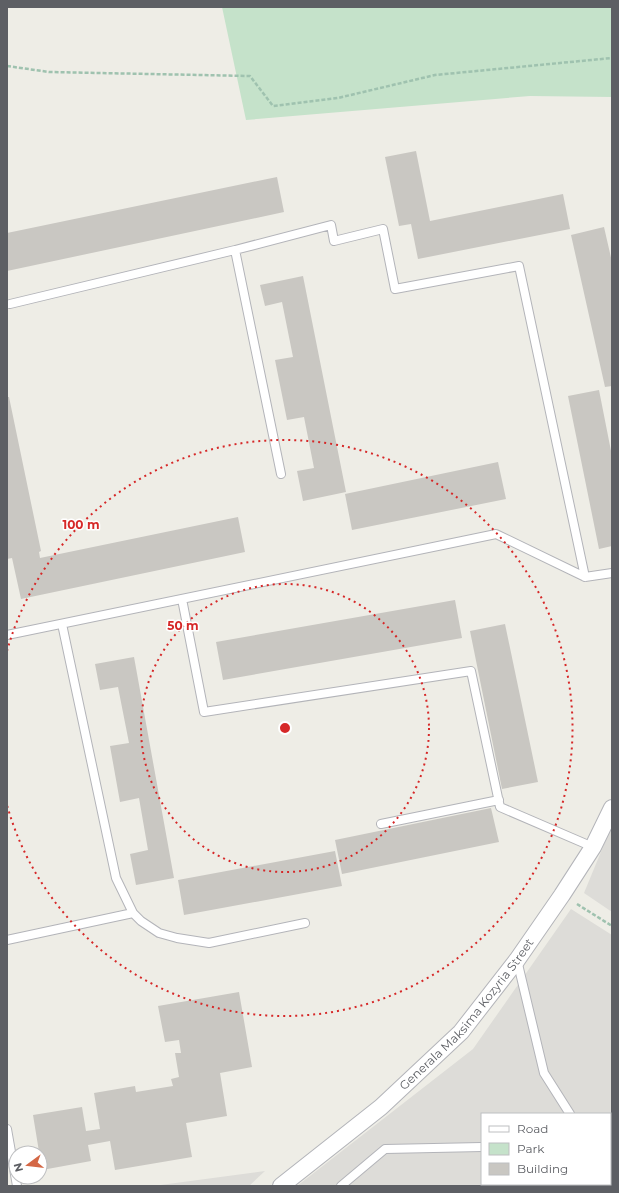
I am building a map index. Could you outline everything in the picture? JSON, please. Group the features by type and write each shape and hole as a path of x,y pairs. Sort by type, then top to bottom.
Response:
{"street":[{"name":"Generala Maksima Kozyria Street","path":"281,1186 381,1107 461,1032 517,960 562,895 593,848 612,808"}],"lane":[{"path":"10,304 235,250 331,225 334,241 383,229 395,289 519,266 585,577"},
{"path":"235,250 281,474"},
{"path":"7,635 496,534 585,577 612,574"},
{"path":"182,599 204,712 471,671 500,807 593,848"},
{"path":"62,624 116,878 133,913 141,921 159,933 177,938 210,943 305,923"},
{"path":"381,824 499,800"},
{"path":"7,940 133,913"},
{"path":"517,960 544,1072 569,1113"},
{"path":"7,1129 17,1186"},
{"path":"341,1186 385,1148 481,1146"}],"path":[{"path":"7,66 49,72 250,76 273,106 338,98 435,74 612,58"},
{"path":"562,895 612,926"}],"shaded area":[{"path":"612,825 612,912 584,893"},
{"path":"571,909 612,935 612,1186 297,1186 473,1049"},
{"path":"265,1171 249,1186 153,1186"}],"green space":[{"path":"222,7 612,7 612,97 530,96 246,120"}],"building":[{"path":"416,151 430,221 563,194 570,229 418,259 411,224 399,226 385,157"},
{"path":"277,177 284,212 7,271 7,233"},
{"path":"604,227 612,262 612,386 605,387 571,235"},
{"path":"303,276 346,492 303,501 297,471 314,468 304,417 287,420 275,360 293,357 282,302 265,306 260,285"},
{"path":"599,390 612,456 612,546 599,549 568,396"},
{"path":"7,397 9,397 41,551 39,552 40,558 238,517 245,552 21,599 12,558 7,559"},
{"path":"498,462 506,499 352,530 345,494"},
{"path":"455,600 462,638 223,680 216,642"},
{"path":"505,624 538,782 502,789 470,631"},
{"path":"134,657 174,878 136,885 130,854 148,850 139,798 120,802 110,746 129,743 118,687 100,690 95,664"},
{"path":"491,808 499,842 342,874 335,840"},
{"path":"335,851 342,886 184,915 178,880"},
{"path":"239,992 252,1067 220,1073 227,1116 186,1123 192,1157 115,1170 110,1141 88,1145 91,1161 48,1169 48,1145 38,1145 33,1115 82,1107 86,1131 100,1129 94,1093 135,1086 136,1092 173,1086 171,1079 179,1077 175,1053 181,1053 179,1040 165,1042 158,1006"}]}
